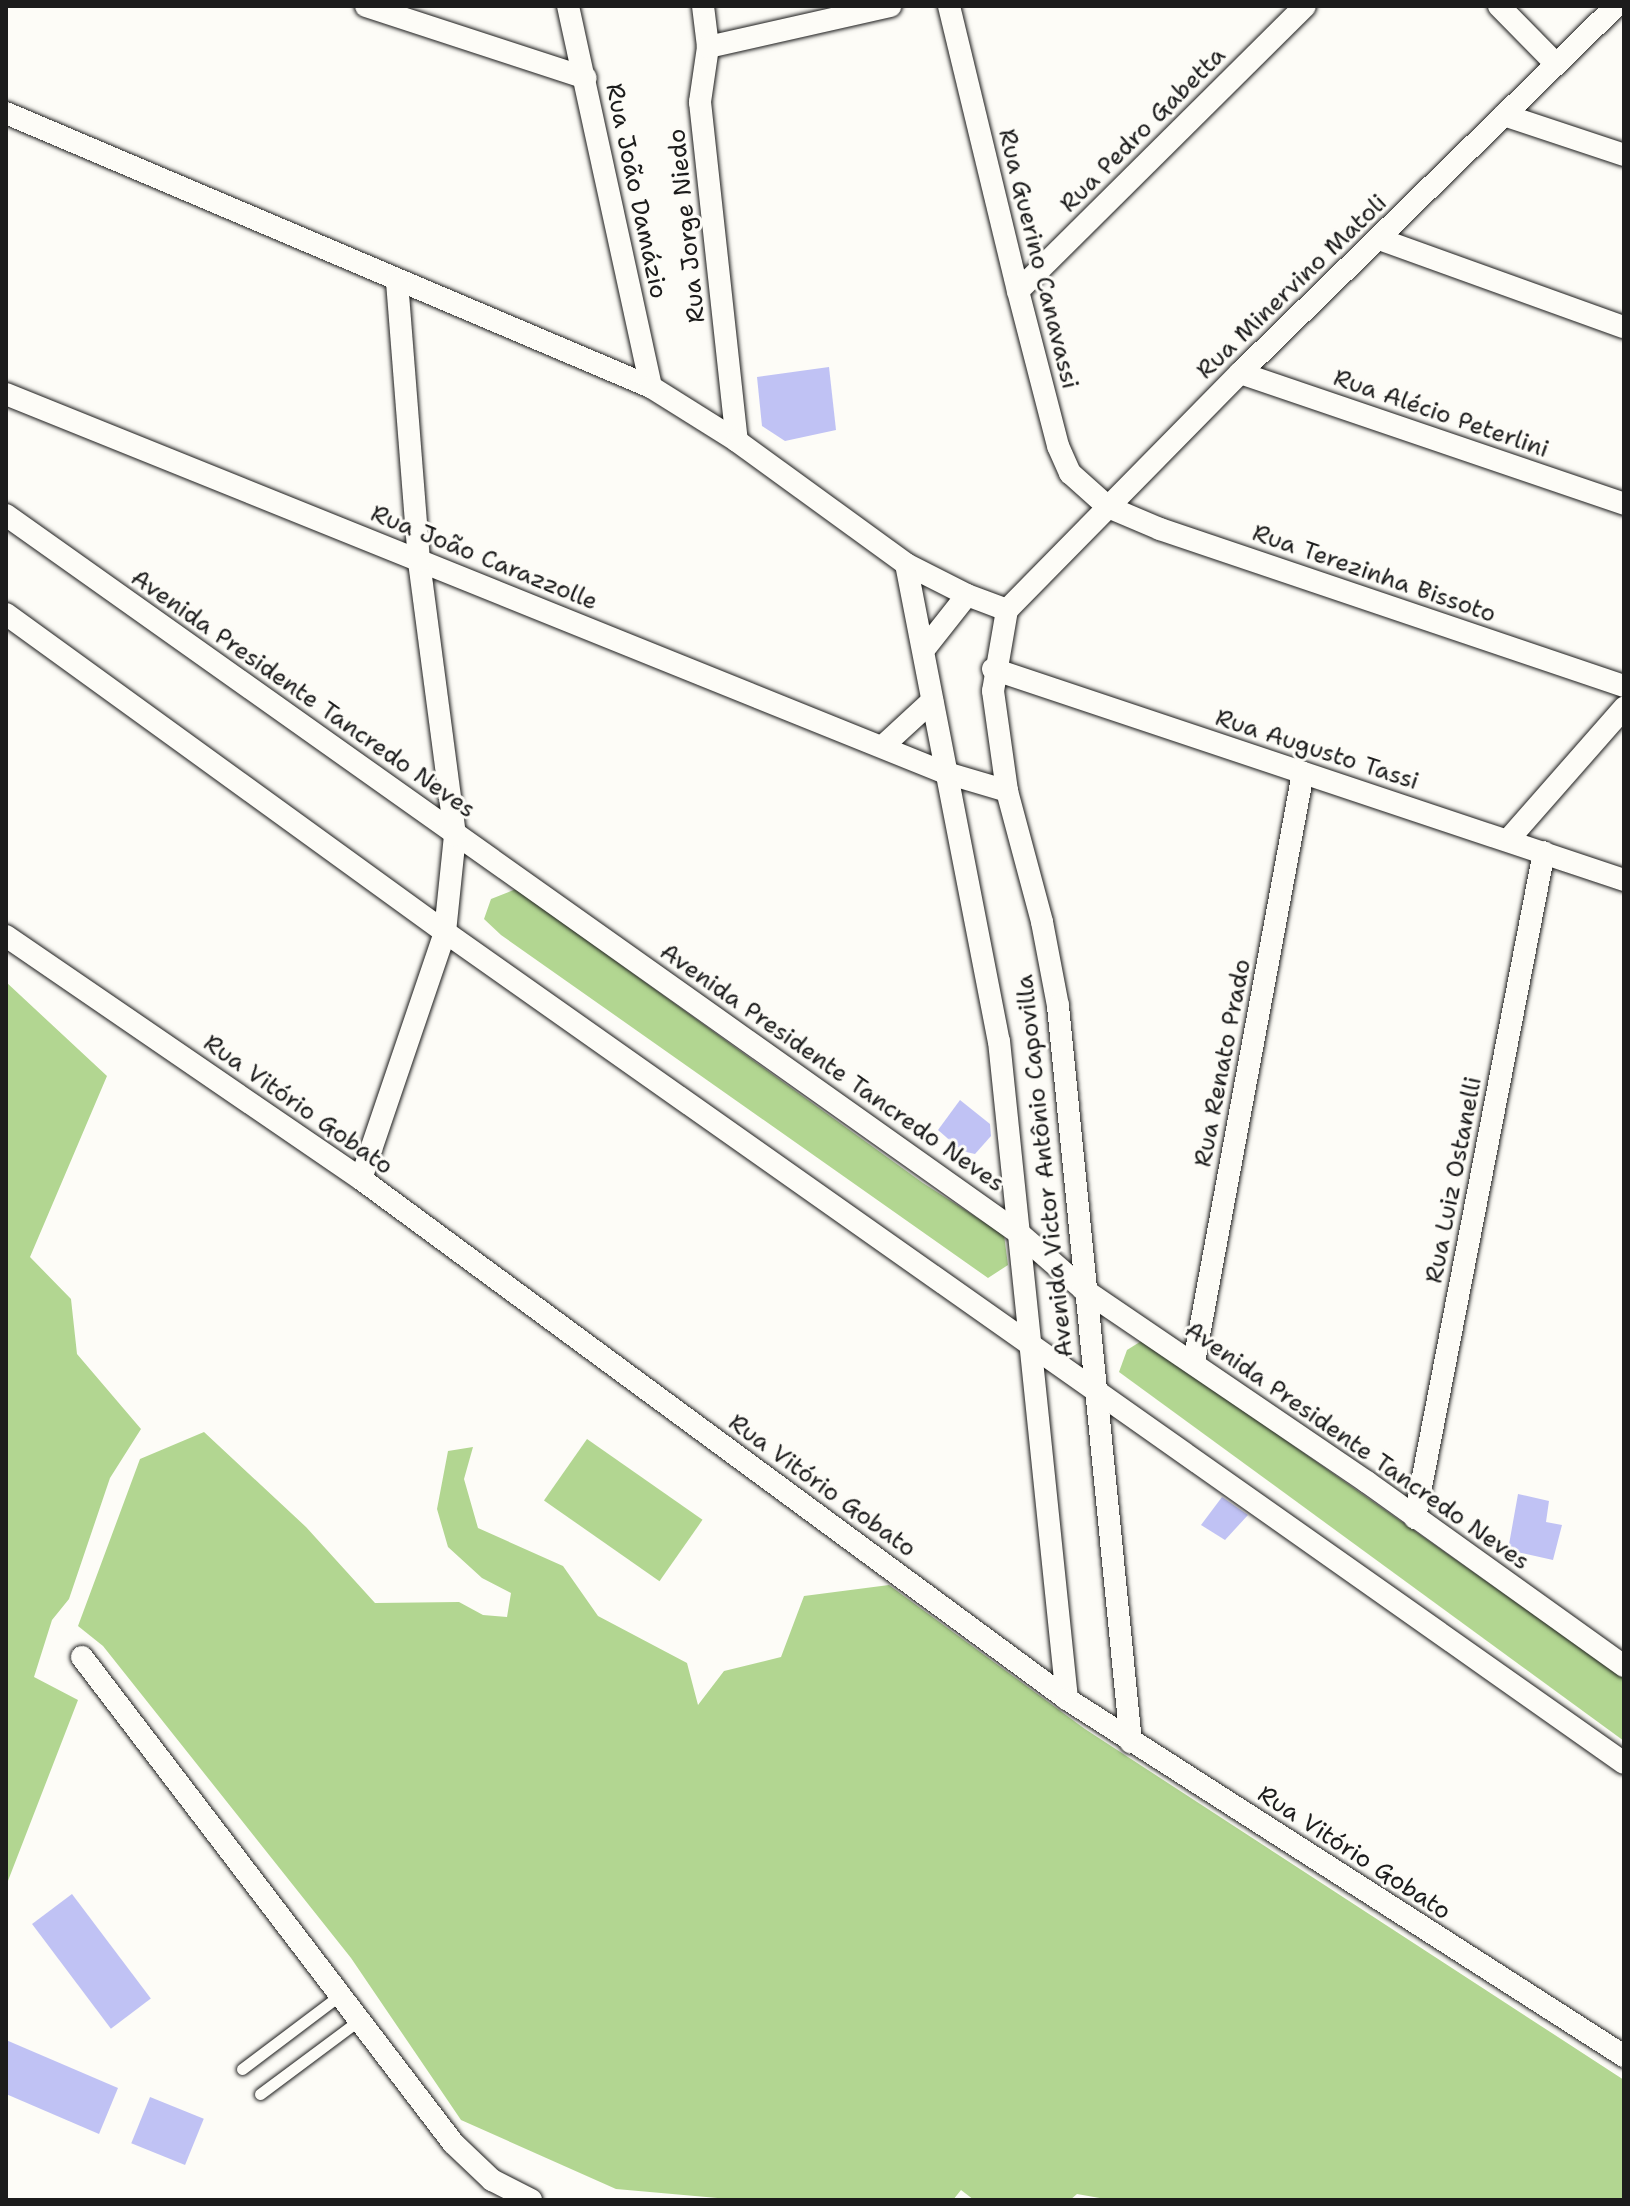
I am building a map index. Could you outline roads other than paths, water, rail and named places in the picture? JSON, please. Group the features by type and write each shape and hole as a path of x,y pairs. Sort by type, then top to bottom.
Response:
{"street":[{"path":"366,6 586,78"},
{"name":"Rua João Damázio","path":"568,6 651,387"},
{"name":"Rua Jorge Niedo","path":"703,6 708,47 700,102 737,441"},
{"path":"708,47 890,6"},
{"name":"Rua Guerino Canavassi","path":"949,6 1058,446 1070,473 1108,507"},
{"name":"Rua Pedro Gabetta","path":"1018,291 1305,6"},
{"path":"1499,6 1556,64"},
{"name":"Rua Minervino Matoli","path":"1007,610 1240,373 1616,6"},
{"path":"6,113 397,283 651,387 737,441 906,564 967,595 1007,610"},
{"path":"1504,115 1624,155"},
{"path":"1379,239 1624,327"},
{"path":"361,1179 445,932 455,835 419,561 397,283"},
{"name":"Rua Alécio Peterlini","path":"1240,373 1624,504"},
{"name":"Rua João Carazzolle","path":"6,394 943,772 1007,791"},
{"name":"Rua Terezinha Bissoto","path":"1108,507 1624,686"},
{"name":"Avenida Presidente Tancredo Neves","path":"6,515 1020,1234 1083,1289 1194,1362 1624,1666"},
{"name":"Avenida Victor Antônio Capovilla","path":"906,564 926,647 943,772 999,1041 1020,1234 1028,1345 1067,1699"},
{"path":"926,647 967,595"},
{"name":"Avenida Victor Antônio Capovilla","path":"1007,610 993,669 1007,791 1042,922 1058,1006 1083,1289 1131,1742"},
{"path":"6,614 445,932 1096,1394 1624,1763"},
{"name":"Rua Augusto Tassi","path":"993,669 1624,880"},
{"path":"883,746 932,701"},
{"path":"1508,840 1624,708"},
{"name":"Rua Renato Prado","path":"1194,1362 1303,773"},
{"name":"Rua Luiz Ostanelli","path":"1415,1518 1544,852"},
{"name":"Rua Vitório Gobato","path":"6,936 361,1179 1067,1699 1624,2056"},
{"path":"82,1657 453,2143 492,2180 531,2200"}],"lane":[{"path":"242,2069 339,1996"},
{"path":"260,2094 358,2021"}]}
